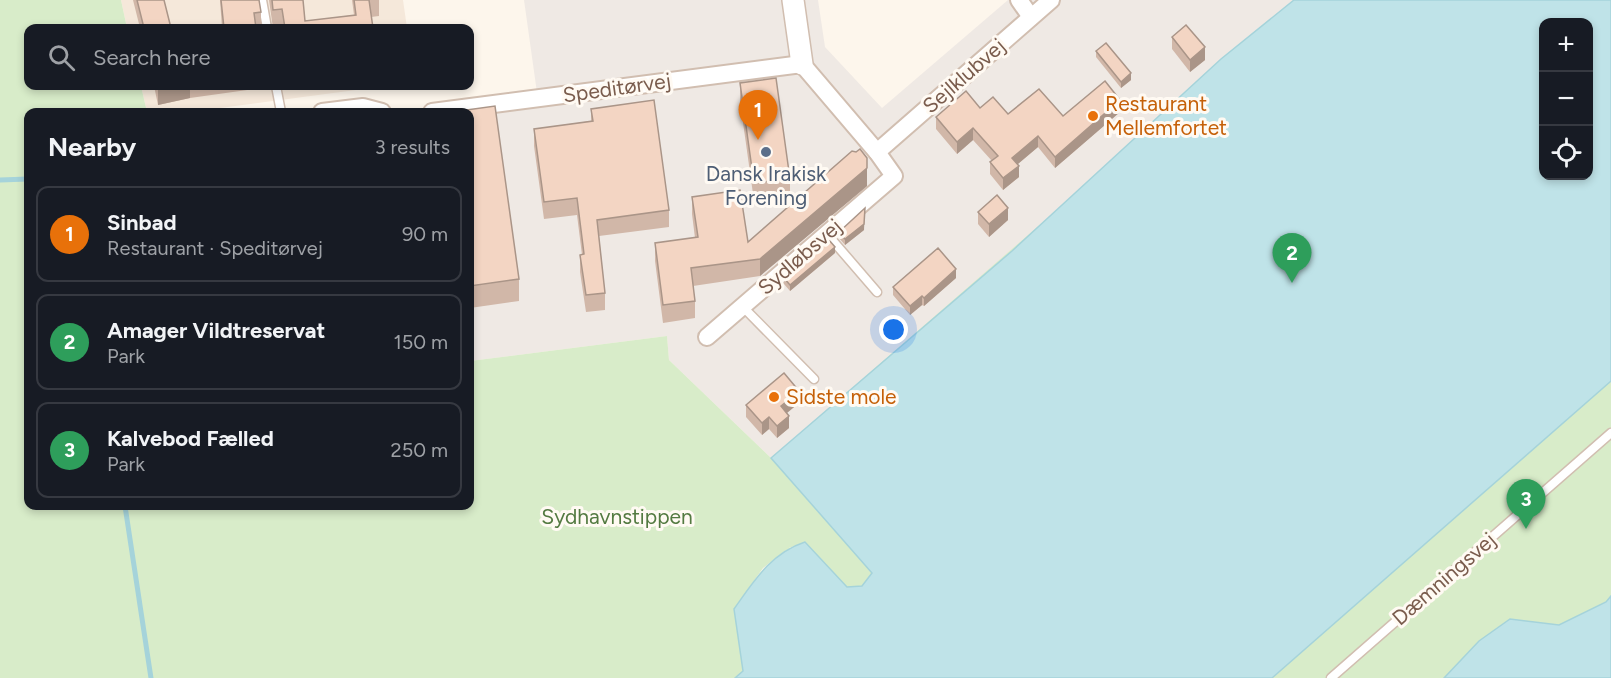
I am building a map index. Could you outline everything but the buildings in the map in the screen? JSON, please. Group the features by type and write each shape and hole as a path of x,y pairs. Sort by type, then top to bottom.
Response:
{"street":[{"path":"793,0 801,64 877,152"},
{"path":"1019,0 1031,17"},
{"name":"Sejlklubvej","path":"877,152 1051,0"},
{"name":"Speditørvej","path":"463,108 801,64"},
{"name":"Sydløbsvej","path":"707,337 894,176 877,152"}],"lane":[{"path":"262,0 266,24"},
{"path":"277,90 279,108"},
{"path":"827,234 877,292"},
{"path":"742,306 814,379"},
{"name":"Dæmningsvej","path":"1331,678 1611,433"}],"shaded area":[{"path":"121,0 403,0 406,24 126,24"},
{"path":"524,0 818,0 825,47 882,108 1008,0 1294,0 1221,59 1012,251 771,458 669,360 667,336 474,360 474,114 539,107"},
{"path":"142,90 356,90 220,108 146,108"}],"green space":[{"name":"Sydhavnstippen","path":"0,0 121,0 126,24 24,24 24,90 142,90 146,108 24,108 24,510 474,510 474,360 667,336 669,360 771,458 829,524 782,449 1298,0 1611,0 1611,678 0,678","holes":["805,542 824,563 789,548","786,550 740,644 734,609 763,568"]}],"water":[{"path":"1294,0 1611,0 1611,381 1272,678 735,678 743,671 734,609 764,569 782,553 805,542 847,587 862,586 872,573 771,458 1012,251 1221,59"},
{"path":"1611,596 1611,678 1444,678 1479,641 1510,619 1559,625 1606,602"}],"waterway":[{"path":"0,180 24,179"},
{"path":"126,510 151,678"}],"place":[{"name":"Restaurant Mellemfortet","path":"1093,116"},
{"name":"Sinbad","path":"758,140"},
{"name":"Dansk Irakisk Forening","path":"766,152"},
{"name":"Amager Vildtreservat","path":"1292,283"},
{"name":"Sidste mole","path":"774,397"},
{"name":"Kalvebod Fælled","path":"1526,529"}]}
